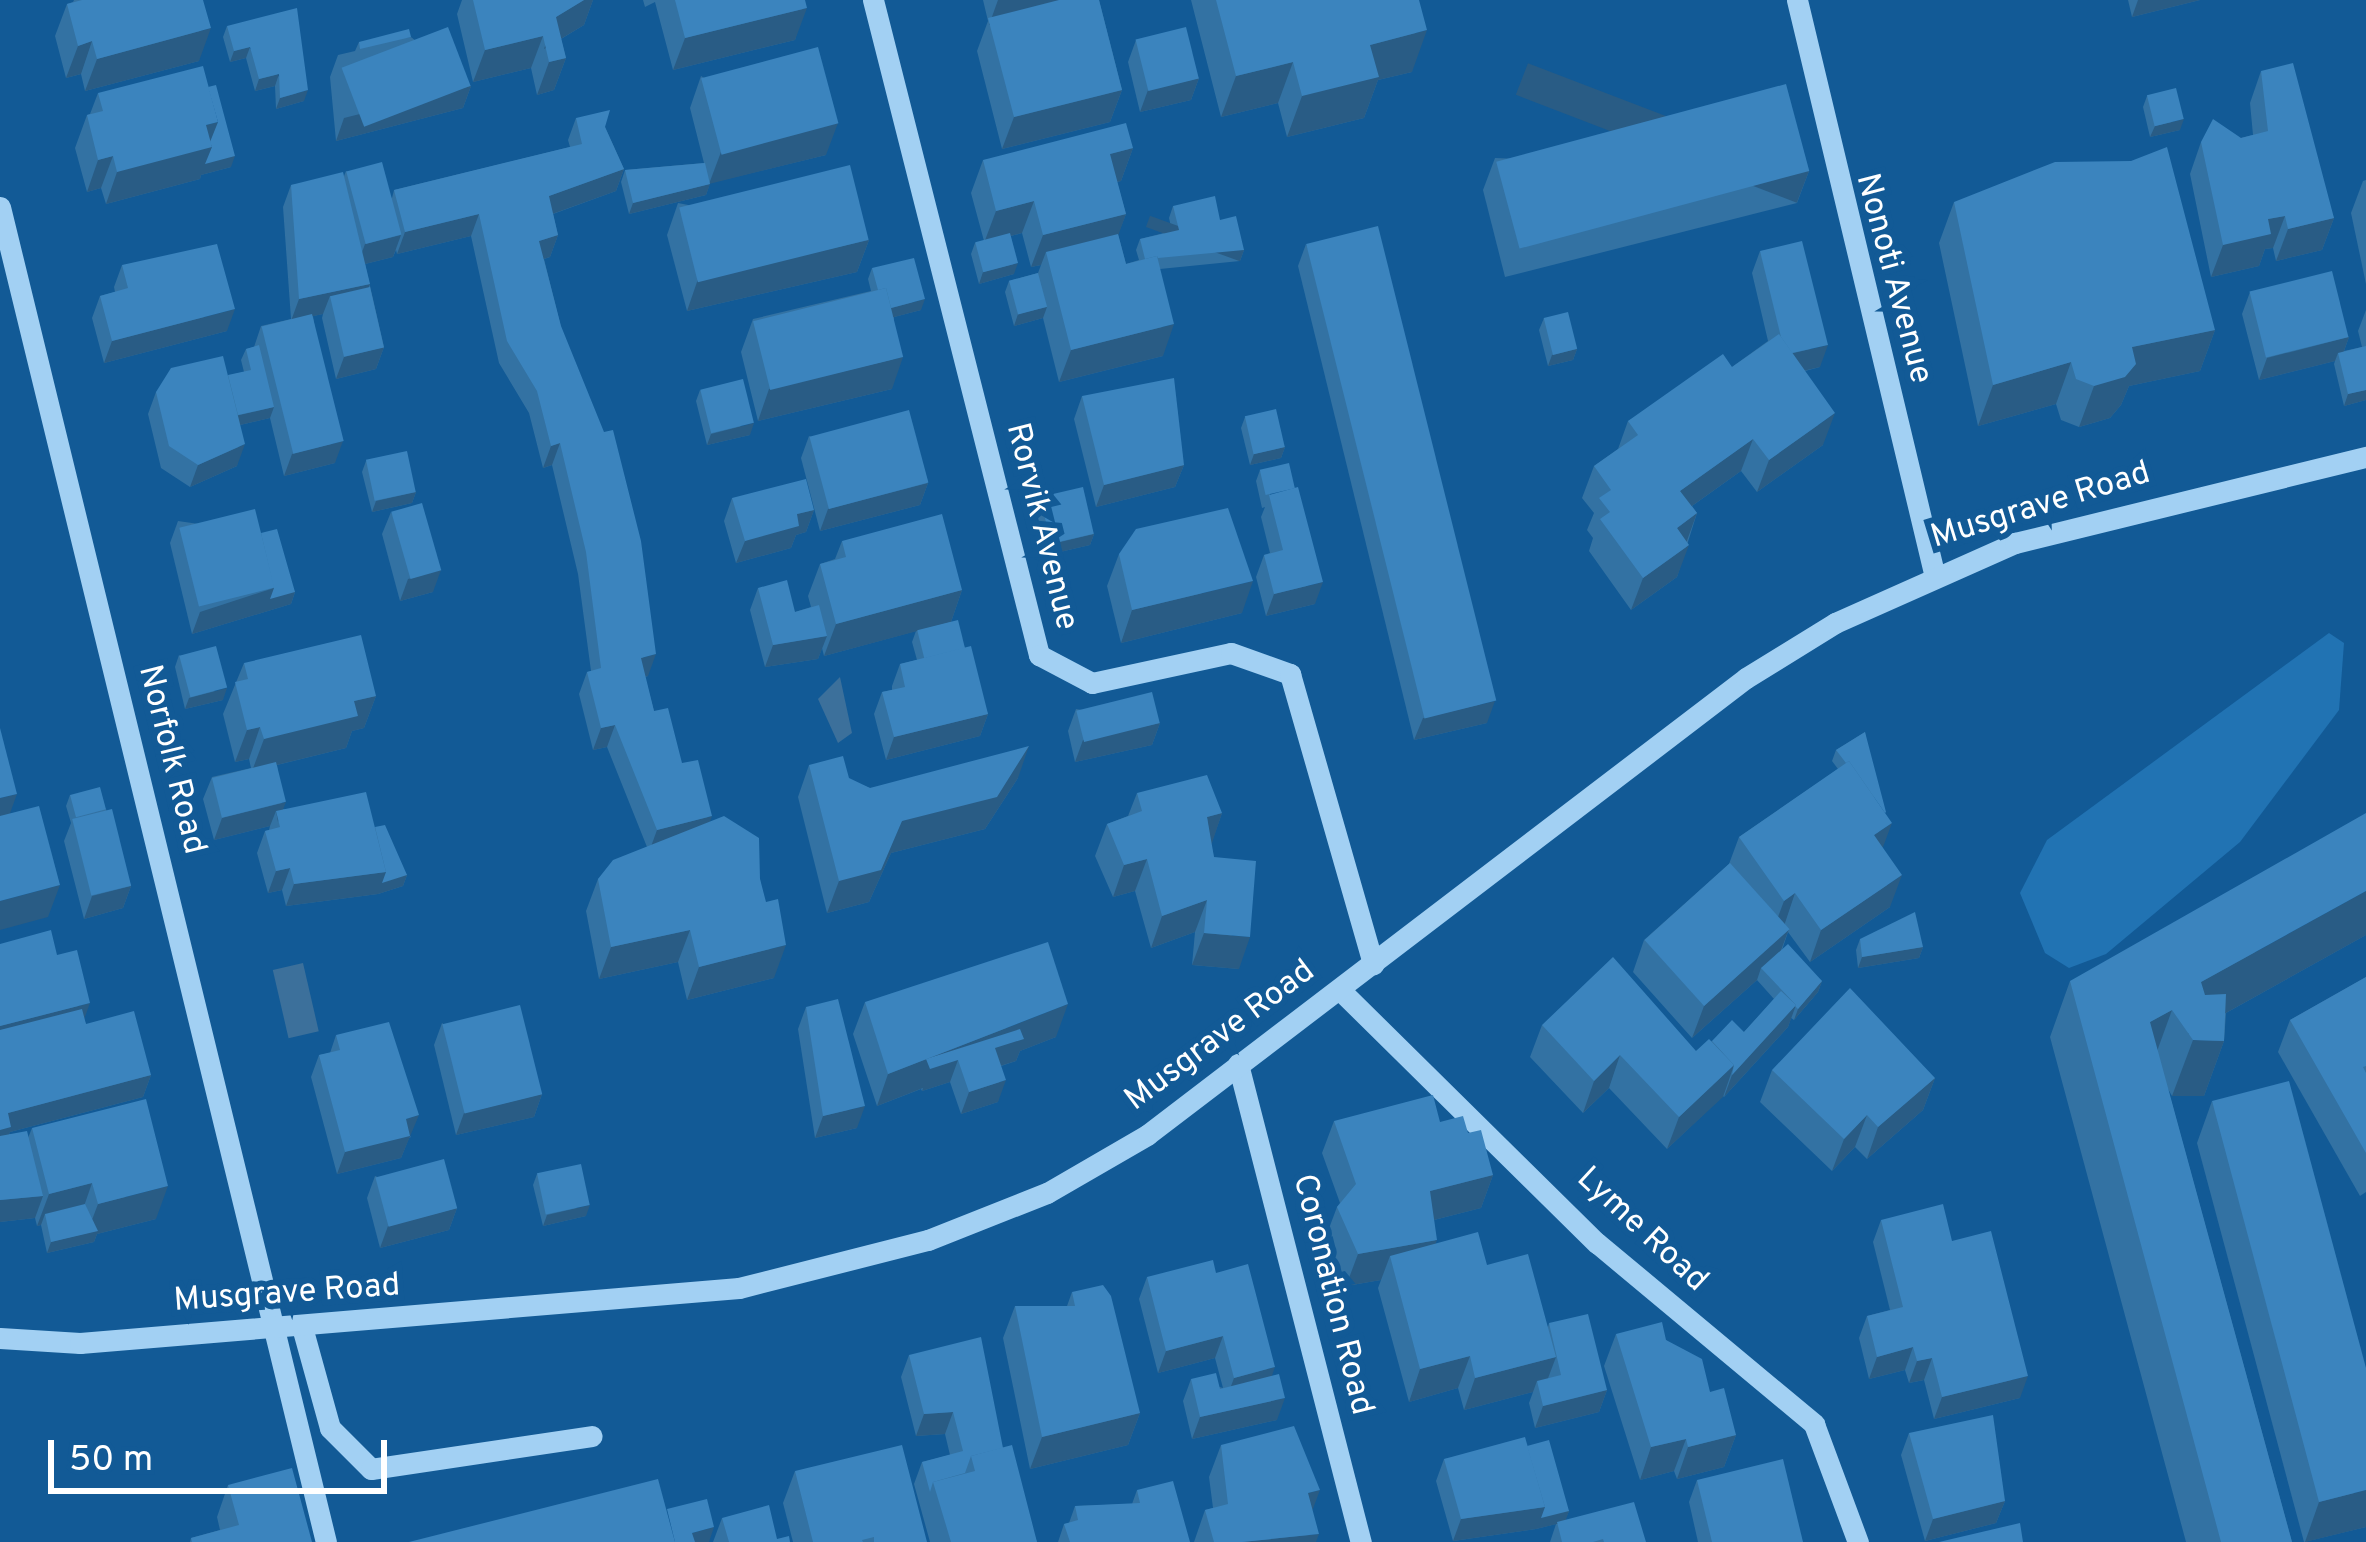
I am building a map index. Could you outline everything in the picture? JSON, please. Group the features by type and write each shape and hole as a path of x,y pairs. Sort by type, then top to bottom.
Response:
{"street":[{"name":"Rorvik Avenue","path":"873,0 1039,655 1092,683 1232,653 1291,674 1373,964"},
{"name":"Nonoti Avenue","path":"1797,0 1934,572"},
{"name":"Norfolk Road","path":"0,207 326,1542"},
{"name":"Musgrave Road","path":"0,1338 302,1328 739,1288 928,1240 1047,1193 1340,990 1746,678 1934,572 2107,517 2366,457"},
{"name":"Lyme Road","path":"1340,990 1597,1243 1814,1424 1858,1542"},
{"name":"Coronation Road","path":"1238,1064 1361,1542"},
{"path":"302,1328 330,1428 370,1469 592,1436"}],"shaded area":[{"path":"2329,633 2344,643 2339,710 2240,842 2106,954 2069,968 2045,953 2020,893 2047,840"},
{"path":"840,677 852,733 838,743 818,699"},
{"path":"303,963 319,1031 289,1038 273,970"}],"building":[{"path":"203,0 211,28 97,59 92,41 78,46 67,4"},
{"path":"473,0 584,0 556,17 566,58 549,62 543,36 485,50"},
{"path":"675,0 805,0 807,8 685,38"},
{"path":"1059,0 1099,0 1122,90 1014,117 988,18"},
{"path":"1216,0 1419,0 1427,30 1370,45 1379,77 1302,96 1293,62 1236,76"},
{"path":"297,8 308,90 280,98 279,74 259,79 250,47 234,51 227,26"},
{"path":"448,27 471,86 364,127 342,68"},
{"path":"1186,27 1199,78 1148,91 1136,40"},
{"path":"409,29 411,37 360,49 359,42"},
{"path":"818,47 838,123 722,155 701,78"},
{"path":"2293,63 2334,218 2288,229 2285,216 2268,219 2271,234 2223,245 2201,142 2213,119 2241,138 2268,131 2261,71"},
{"path":"203,66 218,122 206,125 212,147 117,172 113,156 98,160 87,115 103,111 98,93"},
{"path":"1786,84 1809,171 1520,249 1496,162"},
{"path":"216,85 235,156 205,164 218,122 208,87"},
{"path":"2176,88 2184,119 2155,126 2147,95"},
{"path":"610,110 605,127 624,169 549,196 558,235 539,241 561,326 604,432 613,430 641,541 656,654 641,658 654,711 668,708 682,763 698,760 712,816 657,830 615,725 601,728 587,672 601,668 586,552 560,443 551,446 537,391 507,341 479,214 405,232 394,190 582,144 576,118"},
{"path":"1126,123 1133,148 1110,154 1126,214 1043,235 1034,201 996,211 983,160"},
{"path":"2167,147 2215,330 2132,347 2136,364 2125,377 2094,386 2076,379 2071,362 1993,385 1954,202 2055,162 2131,161"},
{"path":"382,162 401,234 366,244 346,172"},
{"path":"705,163 710,184 633,203 625,170"},
{"path":"850,165 869,240 698,282 679,208"},
{"path":"343,172 370,284 299,299 291,185"},
{"path":"1215,196 1220,220 1236,216 1244,250 1145,259 1140,239 1179,230 1173,206"},
{"path":"1378,226 1496,700 1424,718 1306,244"},
{"path":"1010,233 1018,263 983,272 975,242"},
{"path":"1118,234 1126,264 1157,256 1174,324 1071,350 1046,252"},
{"path":"1802,241 1828,345 1792,353 1781,337 1760,251"},
{"path":"217,244 235,309 112,341 100,296 128,288 122,265"},
{"path":"914,258 925,299 891,308 886,288 878,290 872,268"},
{"path":"2332,271 2348,337 2266,358 2250,292"},
{"path":"1038,273 1047,307 1018,315 1009,281"},
{"path":"370,287 384,347 344,357 330,296"},
{"path":"886,288 903,357 770,390 753,321"},
{"path":"1568,312 1577,349 1553,355 1544,318"},
{"path":"312,314 344,441 293,454 262,327"},
{"path":"1779,334 1835,413 1769,460 1753,439 1680,491 1697,513 1677,528 1689,545 1643,578 1600,519 1610,512 1599,498 1611,490 1594,466 1638,435 1628,421 1723,354 1732,367"},
{"path":"259,345 274,407 238,415 228,375 251,370 246,349"},
{"path":"2366,346 2366,390 2348,394 2338,353"},
{"path":"223,356 245,444 198,465 169,446 156,392 171,368"},
{"path":"1174,378 1184,465 1104,485 1082,396"},
{"path":"743,379 754,423 711,433 700,390"},
{"path":"1276,409 1285,447 1254,454 1245,416"},
{"path":"909,410 928,482 829,509 810,437"},
{"path":"407,451 416,492 375,501 366,460"},
{"path":"1289,463 1295,488 1266,495 1260,470"},
{"path":"806,479 814,510 797,514 799,526 745,541 732,498"},
{"path":"1083,487 1094,534 1051,544 1040,497"},
{"path":"1298,487 1323,582 1274,594 1264,555 1283,550 1269,495"},
{"path":"422,503 441,570 411,579 391,512"},
{"path":"1228,508 1253,581 1132,610 1119,554 1136,529"},
{"path":"255,509 275,588 199,606 179,528"},
{"path":"942,514 962,590 836,624 820,564 846,557 842,541"},
{"path":"277,529 295,592 270,599 274,588 261,533"},
{"path":"787,580 795,612 819,605 827,636 773,645 758,588"},
{"path":"958,620 965,648 924,658 917,630"},
{"path":"361,635 376,696 354,701 358,716 264,739 260,727 247,730 235,682 248,679 244,663"},
{"path":"216,646 227,688 190,697 179,656"},
{"path":"971,646 988,714 894,737 882,692 905,687 900,664"},
{"path":"1152,692 1160,723 1084,742 1076,711"},
{"path":"0,728 17,794 0,798"},
{"path":"1865,732 1886,812 1885,813 1836,750"},
{"path":"1029,746 997,797 902,821 881,870 839,881 809,765 843,756 849,778 870,788"},
{"path":"1849,761 1892,823 1874,835 1902,875 1821,930 1795,893 1784,901 1739,837"},
{"path":"276,762 286,802 222,818 212,778"},
{"path":"1207,775 1222,813 1207,817 1214,857 1256,861 1250,937 1204,933 1207,900 1162,916 1147,859 1124,865 1107,824 1142,811 1137,793"},
{"path":"100,787 106,809 76,817 70,795"},
{"path":"366,792 386,872 294,884 290,868 276,871 265,831 280,827 276,811"},
{"path":"39,806 60,885 0,901 0,816"},
{"path":"112,809 131,886 91,896 72,819"},
{"path":"2366,813 2366,891 2201,982 2205,995 2226,994 2224,1041 2193,1040 2172,1010 2150,1022 2292,1542 2221,1542 2070,981"},
{"path":"724,816 759,838 760,879 766,902 778,899 786,945 699,967 690,930 611,947 598,879 613,860"},
{"path":"385,825 407,875 382,883 386,872 375,827"},
{"path":"1730,863 1790,929 1704,1006 1645,940"},
{"path":"1915,912 1923,947 1862,957 1860,939"},
{"path":"51,930 57,955 77,950 90,1003 0,1026 0,944"},
{"path":"1048,942 1068,1004 888,1074 865,1002"},
{"path":"1788,944 1822,981 1798,1009 1761,968"},
{"path":"1613,957 1696,1051 1709,1039 1734,1065 1679,1117 1620,1055 1594,1081 1542,1025"},
{"path":"2366,977 2363,1067 2366,1153 2290,1020"},
{"path":"1850,988 1935,1078 1878,1127 1867,1115 1844,1139 1772,1070"},
{"path":"1781,991 1796,1005 1732,1075 1734,1065 1712,1041 1732,1020 1744,1032"},
{"path":"838,999 865,1106 823,1116 806,1007"},
{"path":"520,1005 542,1094 465,1114 442,1024"},
{"path":"82,1009 86,1024 134,1011 151,1075 8,1113 11,1127 0,1130 0,1030"},
{"path":"389,1022 419,1115 406,1119 410,1136 345,1152 319,1055 340,1050 336,1035"},
{"path":"1020,1029 1024,1039 995,1048 1006,1080 969,1092 958,1060 930,1069 926,1059"},
{"path":"2289,1081 2366,1368 2366,1490 2319,1502 2212,1101"},
{"path":"1433,1095 1440,1122 1463,1116 1468,1133 1481,1130 1493,1175 1430,1191 1437,1240 1358,1254 1337,1207 1356,1184 1334,1121"},
{"path":"146,1099 168,1186 98,1204 92,1183 49,1194 32,1128"},
{"path":"27,1131 43,1196 0,1200 0,1136"},
{"path":"444,1159 457,1208 389,1227 375,1177"},
{"path":"581,1164 590,1205 546,1214 537,1173"},
{"path":"85,1204 98,1231 51,1242 45,1214"},
{"path":"1943,1204 1952,1241 1991,1231 2028,1376 1942,1397 1932,1358 1917,1361 1913,1347 1877,1357 1867,1316 1903,1307 1881,1220"},
{"path":"1478,1232 1487,1265 1528,1254 1556,1357 1475,1378 1470,1356 1420,1369 1390,1256"},
{"path":"1213,1260 1216,1273 1248,1264 1275,1367 1234,1378 1223,1336 1166,1351 1147,1277"},
{"path":"1103,1285 1111,1296 1140,1413 1042,1437 1015,1306 1075,1306 1072,1292"},
{"path":"1588,1314 1607,1390 1543,1406 1537,1381 1561,1375 1549,1323"},
{"path":"1662,1322 1666,1340 1702,1359 1710,1392 1724,1388 1736,1435 1688,1447 1686,1439 1651,1447 1616,1334"},
{"path":"981,1337 1003,1448 971,1456 965,1473 933,1482 930,1492 922,1462 963,1451 953,1412 924,1414 909,1355"},
{"path":"1216,1373 1220,1389 1279,1374 1285,1398 1200,1417 1191,1379"},
{"path":"1993,1415 2005,1501 1933,1519 1909,1433"},
{"path":"1294,1426 1320,1490 1308,1493 1319,1534 1214,1542 1205,1510 1228,1504 1221,1445"},
{"path":"1525,1437 1545,1507 1461,1519 1444,1459"},
{"path":"1549,1440 1569,1511 1541,1518 1545,1507 1527,1446"},
{"path":"902,1445 927,1542 874,1542 874,1537 863,1542 813,1542 795,1471"},
{"path":"1012,1445 1037,1542 951,1542 933,1482 975,1471 971,1456"},
{"path":"1783,1459 1803,1542 1712,1542 1697,1480"},
{"path":"292,1468 312,1542 192,1542 191,1538 239,1525 228,1485"},
{"path":"658,1479 675,1542 409,1542"},
{"path":"1173,1481 1190,1542 1070,1542 1064,1524 1078,1520 1075,1506 1140,1503 1137,1490"},
{"path":"707,1499 714,1527 692,1533 695,1542 675,1542 667,1509"},
{"path":"1634,1502 1646,1542 1562,1542 1557,1522"},
{"path":"769,1505 777,1539 789,1536 790,1542 729,1542 722,1518"},
{"path":"2020,1523 2023,1542 1939,1542"}]}
